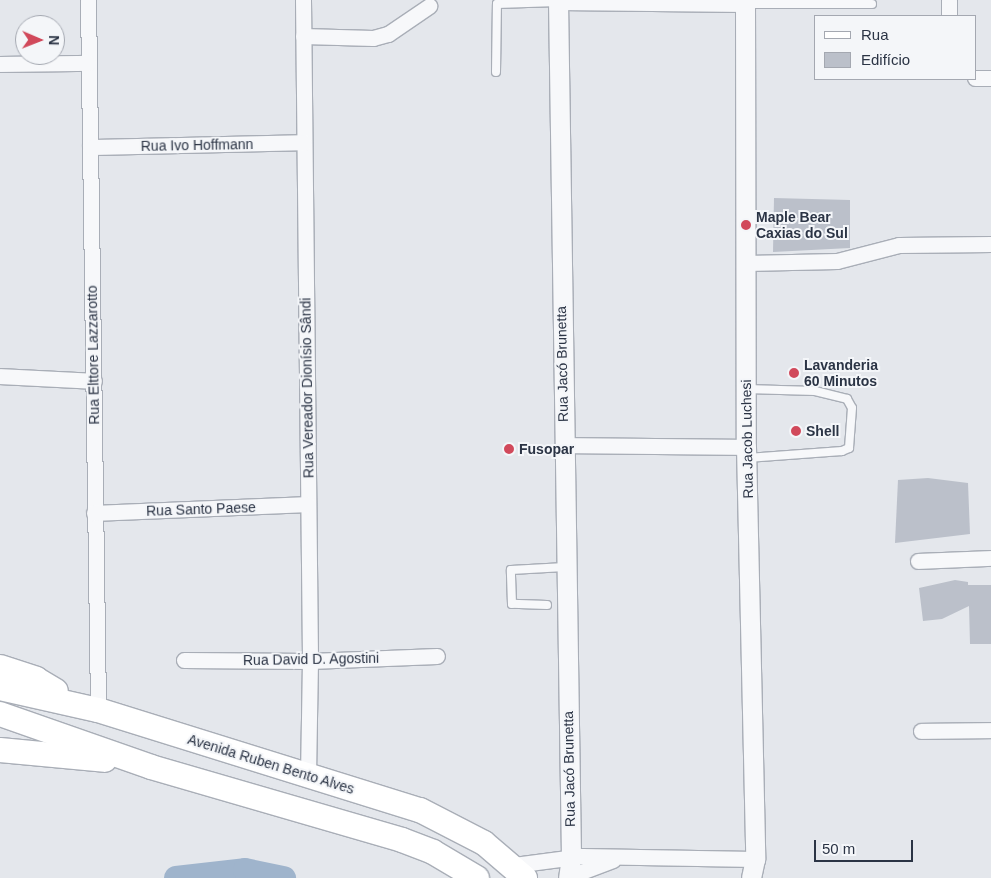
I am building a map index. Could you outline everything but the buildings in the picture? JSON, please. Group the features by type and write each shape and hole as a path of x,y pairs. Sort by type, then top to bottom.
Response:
{"main road":[{"path":"0,667 49,686 74,703"},
{"name":"Avenida Ruben Bento Alves","path":"0,688 74,703 98,710 308,775 441,819 477,838 519,872"},
{"path":"0,714 151,768 402,840 448,860 477,878"},
{"path":"0,750 151,768"}],"street":[{"name":"Rua Elttore Lazzarotto","path":"88,0 98,710"},
{"name":"Rua Vereador Dionísio Sândi","path":"303,0 310,661 308,775"},
{"path":"949,0 949,15"},
{"path":"558,1 745,2"},
{"name":"Rua Jacó Brunetta","path":"558,1 563,445 571,857 568,878"},
{"name":"Rua Jacob Luchesi","path":"745,2 746,452 755,859 751,878"},
{"path":"303,36 372,38 388,34 429,6"},
{"path":"0,64 88,63"},
{"path":"976,78 991,78"},
{"name":"Rua Ivo Hoffmann","path":"90,147 304,142"},
{"path":"746,263 837,260 899,245 991,244"},
{"path":"0,376 94,381"},
{"path":"563,445 746,452"},
{"name":"Rua Santo Paese","path":"94,513 308,504"},
{"path":"918,562 991,558"},
{"name":"Rua David D. Agostini","path":"184,660 310,661 437,656"},
{"path":"921,731 991,730"},
{"path":"519,872 571,857 621,856 755,859"},
{"path":"568,878 621,856"}],"lane":[{"path":"496,72 497,4 558,1"},
{"path":"745,2 872,4"},
{"path":"746,389 815,391 847,400 852,408 850,448 842,451 746,452"},
{"path":"547,605 512,604 510,570 565,568"}],"waterway":[{"path":"176,878 245,870 284,878"}],"place":[{"name":"Maple Bear Caxias do Sul","path":"746,225"},
{"name":"Lavanderia 60 Minutos","path":"794,373"},
{"name":"Shell","path":"796,431"},
{"name":"Fusopar","path":"509,449"}]}
